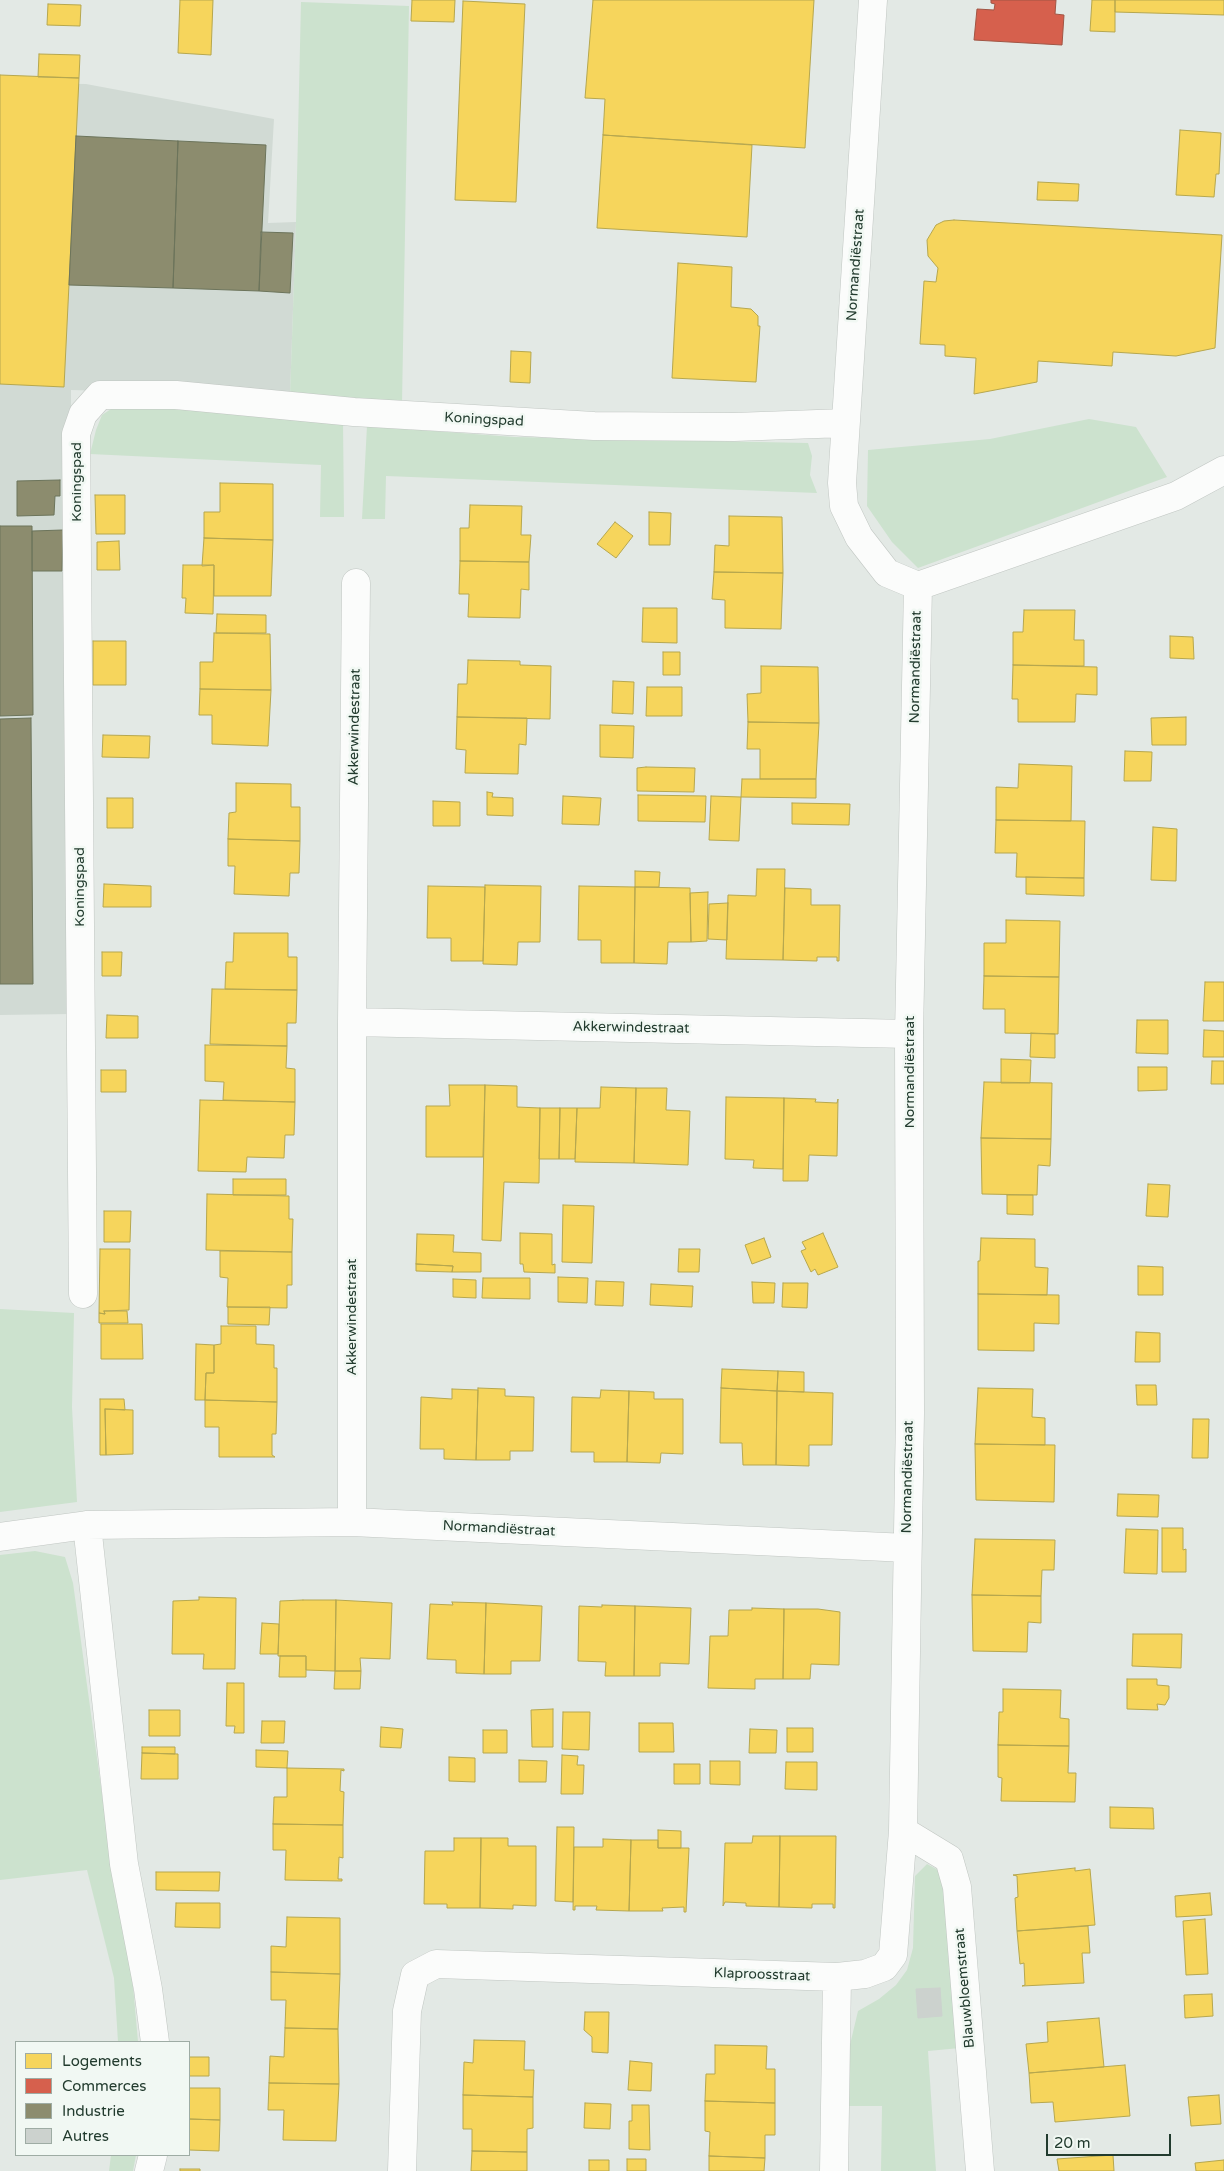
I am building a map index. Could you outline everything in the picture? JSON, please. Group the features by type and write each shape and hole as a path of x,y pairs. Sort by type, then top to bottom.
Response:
{"street":[{"name":"Normandiëstraat","path":"0,1537 87,1525 352,1522 907,1548 910,1413 909,1034 918,586 887,573 858,537 844,506 842,483 873,0"},
{"name":"Koningspad","path":"83,1294 76,434 83,414 100,395 176,395 354,412 594,426 734,428 845,423"},
{"path":"918,586 1176,496 1224,470"},
{"name":"Akkerwindestraat","path":"352,1522 352,1022 356,583"},
{"name":"Akkerwindestraat","path":"352,1022 909,1034"},
{"path":"87,1525 124,1864 148,1989 155,2041"},
{"name":"Klaproosstraat","path":"402,2171 407,2012 415,1975 436,1964 837,1977 865,1974 884,1967 893,1955 903,1831 907,1548"},
{"name":"Blauwbloemstraat","path":"903,1831 949,1859 957,1887 980,2171"},
{"path":"834,2171 837,1977"},
{"path":"149,2171 153,2156"}],"shaded area":[{"path":"0,83 86,84 274,119 268,223 296,222 290,396 71,390 71,1014 0,1015"}],"green space":[{"path":"301,2 409,6 402,403 290,396"},
{"path":"117,405 343,421 344,517 320,517 321,465 90,454 102,415"},
{"path":"1089,419 1136,427 1167,477 918,568 892,542 867,506 868,450 990,439"},
{"path":"367,426 514,437 808,443 812,456 810,475 817,493 386,476 385,519 362,519"},
{"path":"0,1309 74,1313 72,1407 77,1502 0,1512"},
{"path":"35,1551 65,1557 73,1583 112,1867 132,1974 138,2041 118,2041 114,1978 87,1870 0,1880 0,1555"},
{"path":"927,1864 942,1872 960,2048 928,2051 936,2171 881,2171 882,2106 847,2106 848,2053 858,2011 879,1999 896,1985 907,1970 913,1948 915,1876"},
{"path":"111,2156 136,2156 133,2171 109,2171"}],"building: Logements":[{"path":"180,0 213,0 211,55 178,53"},
{"path":"412,0 455,0 454,22 411,21"},
{"path":"593,0 814,0 805,148 603,135 605,99 585,98"},
{"path":"1092,0 1115,0 1115,32 1090,31"},
{"path":"1115,0 1224,0 1224,15 1115,12"},
{"path":"463,1 525,4 516,202 455,200"},
{"path":"48,4 81,5 80,26 47,25"},
{"path":"39,54 80,55 79,78 38,77"},
{"path":"0,75 79,78 64,387 0,384"},
{"path":"1180,130 1221,133 1219,174 1216,174 1214,197 1176,195"},
{"path":"603,135 752,145 747,237 597,228"},
{"path":"1038,182 1079,184 1078,201 1037,200"},
{"path":"954,220 1222,235 1215,348 1176,356 1113,352 1112,366 1038,361 1037,382 974,394 976,358 945,356 945,345 920,344 924,281 936,282 938,268 928,256 927,240 936,225 944,221"},
{"path":"678,263 732,267 731,307 751,309 758,316 758,326 760,326 756,382 672,378"},
{"path":"511,351 531,352 530,383 510,382"},
{"path":"220,483 273,484 273,540 204,538 204,512 220,512"},
{"path":"95,495 125,495 125,534 96,534"},
{"path":"470,505 522,506 521,535 531,535 529,562 460,561 460,528 469,528"},
{"path":"649,512 671,513 670,545 649,545"},
{"path":"729,516 782,517 783,573 714,572 715,545 729,546"},
{"path":"615,522 633,536 616,558 597,544"},
{"path":"204,538 273,540 271,596 214,596 214,565 202,566"},
{"path":"119,541 120,570 97,570 97,542"},
{"path":"460,561 529,562 529,590 521,589 520,618 468,617 469,594 459,594"},
{"path":"183,565 214,565 213,614 185,613 186,598 182,598"},
{"path":"714,572 783,573 781,629 725,628 725,600 712,599"},
{"path":"643,608 677,608 677,643 642,642"},
{"path":"1024,610 1075,610 1074,640 1084,640 1084,666 1013,665 1013,632 1023,632"},
{"path":"217,614 266,615 266,633 216,633"},
{"path":"214,633 270,634 271,690 200,689 200,662 213,662"},
{"path":"1170,636 1193,637 1194,659 1170,658"},
{"path":"93,641 126,641 126,685 93,685"},
{"path":"663,652 680,652 680,675 663,675"},
{"path":"468,660 520,661 520,665 551,666 550,719 457,717 458,684 467,684"},
{"path":"1013,665 1097,667 1097,695 1076,694 1075,722 1018,722 1018,699 1012,699"},
{"path":"761,666 818,667 819,723 748,722 747,694 761,693"},
{"path":"613,681 634,682 633,714 612,713"},
{"path":"647,687 682,687 682,716 646,716"},
{"path":"200,689 271,690 268,746 212,744 212,715 199,715"},
{"path":"457,717 527,718 526,745 519,744 518,774 465,773 466,750 456,749"},
{"path":"1186,717 1186,745 1152,745 1151,718"},
{"path":"748,722 819,723 816,779 760,779 760,749 747,749"},
{"path":"600,725 634,726 633,758 600,757"},
{"path":"103,735 150,736 149,758 102,757"},
{"path":"1125,751 1152,752 1151,781 1124,781"},
{"path":"1019,764 1072,766 1071,821 996,820 996,787 1018,788"},
{"path":"637,768 695,768 694,792 637,791"},
{"path":"742,779 816,779 816,798 741,797"},
{"path":"236,783 291,784 291,807 300,807 300,841 228,839 229,813 236,812"},
{"path":"487,792 493,793 492,797 513,798 513,816 487,815"},
{"path":"638,795 706,796 705,822 638,821"},
{"path":"563,796 601,798 599,825 562,824"},
{"path":"711,796 741,797 739,841 709,840"},
{"path":"107,798 133,798 133,828 107,828"},
{"path":"433,801 460,802 460,826 433,826"},
{"path":"792,803 850,804 849,825 792,824"},
{"path":"996,820 1085,821 1084,878 1016,877 1017,853 995,853"},
{"path":"1153,827 1177,829 1176,881 1151,880"},
{"path":"228,839 300,841 299,873 290,873 289,896 234,894 235,866 228,866"},
{"path":"757,869 785,869 783,960 726,959 728,895 756,896"},
{"path":"635,871 660,872 659,887 635,887"},
{"path":"1026,877 1084,878 1084,896 1026,894"},
{"path":"104,884 151,886 151,907 103,907"},
{"path":"485,885 541,886 540,942 518,942 517,965 483,964"},
{"path":"428,886 485,887 483,961 451,961 451,938 427,938"},
{"path":"579,886 635,887 634,963 601,963 601,940 578,940"},
{"path":"635,887 690,888 691,942 668,942 667,964 634,963"},
{"path":"785,888 811,889 811,905 840,905 839,961 837,961 837,957 817,957 817,961 783,960"},
{"path":"708,892 707,941 691,942 690,893"},
{"path":"728,903 727,940 708,939 709,904"},
{"path":"1006,920 1060,921 1059,977 984,976 984,943 1006,943"},
{"path":"234,933 288,933 288,957 297,957 297,990 225,989 226,962 233,962"},
{"path":"102,952 122,952 121,976 102,976"},
{"path":"984,976 1059,977 1058,1034 1005,1033 1005,1009 983,1009"},
{"path":"1205,982 1224,982 1224,1021 1203,1021"},
{"path":"212,989 297,990 296,1023 287,1023 287,1046 210,1044"},
{"path":"107,1015 138,1016 138,1038 106,1038"},
{"path":"1137,1020 1168,1020 1168,1054 1136,1053"},
{"path":"1204,1030 1224,1031 1224,1057 1203,1057"},
{"path":"1031,1033 1055,1034 1055,1058 1030,1057"},
{"path":"205,1045 287,1046 286,1068 295,1069 295,1102 223,1100 224,1082 205,1081"},
{"path":"1001,1059 1031,1060 1030,1083 1001,1083"},
{"path":"1212,1061 1224,1061 1224,1084 1211,1084"},
{"path":"1138,1067 1167,1067 1167,1090 1138,1091"},
{"path":"101,1070 126,1070 126,1092 101,1092"},
{"path":"984,1082 1052,1083 1051,1139 981,1138"},
{"path":"449,1085 485,1085 483,1157 426,1157 426,1106 450,1106"},
{"path":"485,1085 517,1086 517,1107 540,1108 539,1183 504,1182 501,1241 482,1240"},
{"path":"601,1087 636,1088 634,1163 575,1162 577,1108 600,1108"},
{"path":"636,1088 667,1088 666,1110 690,1111 688,1165 634,1163"},
{"path":"726,1097 784,1098 783,1169 753,1168 754,1160 725,1159"},
{"path":"784,1098 816,1099 815,1102 837,1103 838,1099 837,1156 809,1155 808,1181 783,1181"},
{"path":"200,1100 295,1102 294,1135 285,1135 284,1158 247,1157 246,1172 198,1171"},
{"path":"540,1108 560,1108 559,1159 539,1159"},
{"path":"560,1108 577,1108 575,1159 559,1159"},
{"path":"981,1138 1051,1139 1050,1166 1038,1165 1037,1195 982,1194"},
{"path":"233,1179 286,1179 286,1195 233,1195"},
{"path":"1148,1184 1170,1185 1168,1217 1146,1216"},
{"path":"207,1194 289,1196 289,1219 293,1219 292,1252 206,1250"},
{"path":"1007,1195 1033,1195 1033,1215 1007,1214"},
{"path":"563,1205 594,1206 592,1263 562,1262"},
{"path":"104,1211 131,1211 130,1242 104,1242"},
{"path":"520,1233 552,1234 552,1265 555,1264 555,1273 524,1272 523,1264 520,1264"},
{"path":"823,1233 838,1267 818,1275 815,1269 811,1272 801,1251 806,1249 802,1242"},
{"path":"417,1234 454,1235 453,1252 481,1253 481,1272 452,1272 453,1266 416,1264"},
{"path":"764,1238 771,1257 752,1264 745,1245"},
{"path":"981,1238 1035,1239 1035,1267 1048,1268 1047,1295 978,1294 978,1261 980,1261"},
{"path":"100,1249 130,1249 129,1310 104,1311 105,1314 99,1313"},
{"path":"679,1249 700,1249 699,1272 678,1272"},
{"path":"220,1251 292,1252 292,1285 287,1285 287,1308 227,1307 228,1278 220,1277"},
{"path":"416,1264 453,1266 452,1272 416,1271"},
{"path":"1138,1266 1163,1267 1163,1295 1138,1295"},
{"path":"558,1277 588,1278 587,1303 558,1302"},
{"path":"483,1278 530,1278 530,1299 482,1298"},
{"path":"453,1279 476,1280 476,1298 453,1297"},
{"path":"596,1281 624,1282 623,1306 595,1305"},
{"path":"752,1282 775,1283 774,1303 753,1303"},
{"path":"783,1283 808,1283 807,1308 782,1307"},
{"path":"651,1284 693,1286 692,1307 650,1305"},
{"path":"978,1294 1059,1295 1059,1324 1034,1323 1034,1351 978,1350"},
{"path":"228,1307 270,1307 269,1325 228,1324"},
{"path":"104,1311 127,1311 128,1323 99,1323 99,1313 105,1314"},
{"path":"101,1324 142,1324 143,1359 101,1359"},
{"path":"221,1326 256,1326 256,1344 274,1345 274,1368 277,1368 277,1402 205,1400 206,1373 214,1373 214,1345 221,1344"},
{"path":"1136,1332 1160,1333 1160,1362 1135,1362"},
{"path":"196,1344 214,1345 214,1373 206,1373 205,1400 195,1400"},
{"path":"722,1369 778,1371 777,1391 721,1388"},
{"path":"778,1371 804,1372 804,1392 777,1391"},
{"path":"1136,1385 1156,1385 1157,1405 1137,1405"},
{"path":"478,1388 505,1389 505,1396 534,1397 533,1451 510,1451 510,1460 476,1460"},
{"path":"721,1388 777,1391 776,1465 743,1465 742,1443 720,1443"},
{"path":"978,1388 1033,1389 1032,1417 1045,1418 1045,1445 975,1444"},
{"path":"452,1389 478,1390 476,1460 444,1459 444,1449 420,1449 421,1397 452,1399"},
{"path":"601,1390 629,1391 627,1462 594,1462 594,1452 571,1452 572,1397 600,1398"},
{"path":"629,1391 654,1392 654,1399 683,1399 683,1454 661,1453 660,1463 627,1462"},
{"path":"777,1391 833,1393 832,1445 809,1445 809,1466 776,1465"},
{"path":"100,1399 124,1399 125,1410 105,1409 106,1455 100,1455"},
{"path":"205,1400 277,1402 276,1434 272,1434 272,1455 275,1457 219,1457 219,1427 205,1427"},
{"path":"105,1409 133,1410 133,1454 106,1455"},
{"path":"1193,1419 1209,1419 1208,1458 1192,1458"},
{"path":"975,1444 1055,1445 1054,1502 976,1500"},
{"path":"1118,1494 1159,1495 1158,1517 1117,1516"},
{"path":"1162,1528 1183,1528 1183,1550 1186,1549 1186,1572 1162,1572"},
{"path":"1126,1529 1158,1530 1157,1574 1124,1573"},
{"path":"975,1539 1055,1540 1054,1570 1042,1570 1041,1596 972,1595"},
{"path":"972,1595 1041,1596 1041,1623 1028,1622 1027,1652 973,1651"},
{"path":"199,1597 236,1598 235,1669 203,1669 204,1654 172,1654 173,1601 199,1600"},
{"path":"336,1600 335,1671 306,1670 306,1656 278,1656 280,1601"},
{"path":"336,1600 392,1603 390,1659 360,1658 361,1671 335,1671"},
{"path":"452,1602 486,1603 484,1674 456,1673 456,1660 427,1659 430,1604 453,1605"},
{"path":"486,1603 542,1606 540,1661 511,1661 511,1674 484,1674"},
{"path":"602,1605 635,1606 634,1676 605,1676 606,1662 578,1661 579,1606 602,1607"},
{"path":"635,1606 691,1608 689,1664 660,1663 660,1676 634,1676"},
{"path":"752,1608 784,1609 783,1679 755,1679 755,1689 708,1688 710,1636 728,1636 729,1610 752,1610"},
{"path":"784,1609 818,1609 840,1612 839,1665 811,1664 810,1679 783,1679"},
{"path":"262,1623 279,1624 278,1654 260,1654"},
{"path":"1133,1634 1182,1634 1181,1668 1132,1666"},
{"path":"280,1656 306,1656 306,1677 279,1677"},
{"path":"335,1671 361,1671 360,1689 334,1689"},
{"path":"1127,1679 1157,1679 1157,1685 1169,1686 1169,1698 1165,1705 1157,1704 1158,1710 1127,1709"},
{"path":"227,1683 244,1683 244,1733 234,1733 235,1726 226,1726"},
{"path":"1003,1689 1061,1690 1060,1718 1069,1719 1069,1746 998,1745 999,1712 1003,1712"},
{"path":"553,1709 553,1747 532,1747 531,1710"},
{"path":"149,1710 180,1710 180,1736 149,1736"},
{"path":"563,1712 590,1712 589,1750 562,1749"},
{"path":"262,1721 285,1721 284,1743 261,1743"},
{"path":"639,1723 673,1723 674,1752 639,1752"},
{"path":"381,1727 403,1729 401,1748 380,1747"},
{"path":"787,1728 813,1728 813,1752 787,1752"},
{"path":"750,1729 777,1730 776,1753 749,1753"},
{"path":"483,1730 507,1730 507,1753 483,1753"},
{"path":"998,1745 1069,1746 1068,1773 1076,1773 1075,1802 1001,1801 1002,1778 998,1777"},
{"path":"142,1747 175,1747 175,1754 142,1753"},
{"path":"256,1750 288,1751 287,1768 256,1767"},
{"path":"142,1753 178,1754 178,1779 141,1779"},
{"path":"562,1755 578,1756 577,1765 584,1765 583,1794 561,1794"},
{"path":"449,1757 475,1758 475,1782 449,1781"},
{"path":"519,1760 547,1761 546,1782 519,1782"},
{"path":"710,1761 740,1761 740,1785 710,1784"},
{"path":"786,1762 817,1762 817,1790 785,1789"},
{"path":"674,1764 700,1764 700,1784 674,1784"},
{"path":"287,1768 344,1769 344,1771 341,1770 340,1791 344,1792 343,1825 273,1824 274,1797 287,1797"},
{"path":"1110,1807 1153,1808 1154,1829 1110,1828"},
{"path":"273,1824 343,1825 343,1858 339,1857 338,1879 342,1879 342,1881 285,1880 286,1850 273,1850"},
{"path":"557,1827 574,1827 573,1902 555,1901"},
{"path":"658,1830 681,1831 681,1848 658,1848"},
{"path":"753,1836 780,1836 779,1907 746,1906 746,1903 725,1902 723,1906 725,1843 752,1843"},
{"path":"780,1836 836,1836 835,1908 833,1908 833,1904 812,1904 812,1908 779,1907"},
{"path":"454,1838 481,1838 480,1908 447,1908 447,1904 424,1904 425,1851 454,1851"},
{"path":"481,1838 508,1838 508,1846 536,1846 536,1906 513,1905 513,1909 480,1908"},
{"path":"603,1839 631,1840 629,1911 596,1910 597,1906 575,1906 575,1910 573,1910 574,1847 603,1847"},
{"path":"631,1840 658,1840 658,1848 689,1848 686,1912 684,1912 684,1907 662,1908 663,1911 629,1911"},
{"path":"1075,1868 1075,1871 1090,1869 1095,1925 1017,1931 1015,1898 1018,1897 1017,1876 1013,1875"},
{"path":"156,1872 220,1872 219,1891 156,1890"},
{"path":"1210,1893 1212,1915 1176,1917 1175,1896"},
{"path":"176,1903 220,1903 220,1928 175,1927"},
{"path":"287,1917 340,1918 340,1974 271,1972 271,1946 286,1947"},
{"path":"1205,1919 1208,1974 1186,1975 1183,1921"},
{"path":"1088,1926 1090,1953 1082,1953 1084,1983 1022,1986 1025,1985 1024,1963 1020,1964 1017,1931"},
{"path":"271,1972 340,1974 338,2029 285,2028 286,2000 271,2000"},
{"path":"1212,1994 1213,2016 1185,2018 1184,1995"},
{"path":"585,2012 609,2012 608,2053 592,2052 592,2037 584,2030"},
{"path":"1099,2018 1104,2067 1029,2073 1026,2044 1048,2042 1047,2022"},
{"path":"285,2028 338,2029 339,2084 269,2083 270,2056 284,2057"},
{"path":"474,2040 525,2041 524,2070 534,2070 533,2097 463,2095 464,2062 473,2063"},
{"path":"715,2045 767,2046 766,2069 775,2069 775,2103 705,2101 706,2074 715,2074"},
{"path":"190,2057 209,2057 209,2076 190,2076"},
{"path":"630,2061 652,2063 651,2091 628,2090"},
{"path":"1125,2065 1130,2116 1055,2122 1053,2102 1031,2103 1029,2073"},
{"path":"269,2083 339,2084 336,2141 283,2140 284,2110 268,2110"},
{"path":"190,2088 220,2088 220,2120 190,2119"},
{"path":"463,2095 533,2097 533,2128 527,2129 527,2152 472,2151 472,2129 463,2129"},
{"path":"1219,2095 1221,2124 1191,2126 1188,2097"},
{"path":"705,2101 775,2103 775,2135 765,2135 765,2158 709,2156 710,2132 705,2131"},
{"path":"585,2103 611,2104 610,2129 584,2128"},
{"path":"632,2105 649,2105 650,2150 629,2149 629,2121 632,2121"},
{"path":"190,2119 220,2120 219,2151 190,2150"},
{"path":"472,2151 527,2152 527,2171 471,2171"},
{"path":"1113,2155 1114,2171 1059,2171 1057,2159"},
{"path":"709,2156 765,2158 764,2171 709,2171"},
{"path":"627,2159 646,2159 646,2171 627,2171"},
{"path":"589,2160 609,2160 609,2171 589,2171"},
{"path":"1224,2160 1224,2171 1196,2171 1195,2163"},
{"path":"180,2169 200,2169 200,2171 180,2171"}],"building: Commerces":[{"path":"991,0 1056,0 1055,14 1064,15 1062,45 974,40 977,9 994,10 995,4 991,3"}],"building: Industrie":[{"path":"76,136 178,141 173,288 69,285"},
{"path":"178,141 266,145 259,291 173,288"},
{"path":"261,232 293,233 290,293 259,291"},
{"path":"60,480 60,496 55,496 54,515 17,516 17,481"},
{"path":"0,526 32,526 33,715 0,716"},
{"path":"63,530 62,571 32,571 32,531"},
{"path":"31,718 33,984 0,984 0,719"}],"building: Autres":[{"path":"940,1988 942,2016 918,2018 916,1989"}]}
